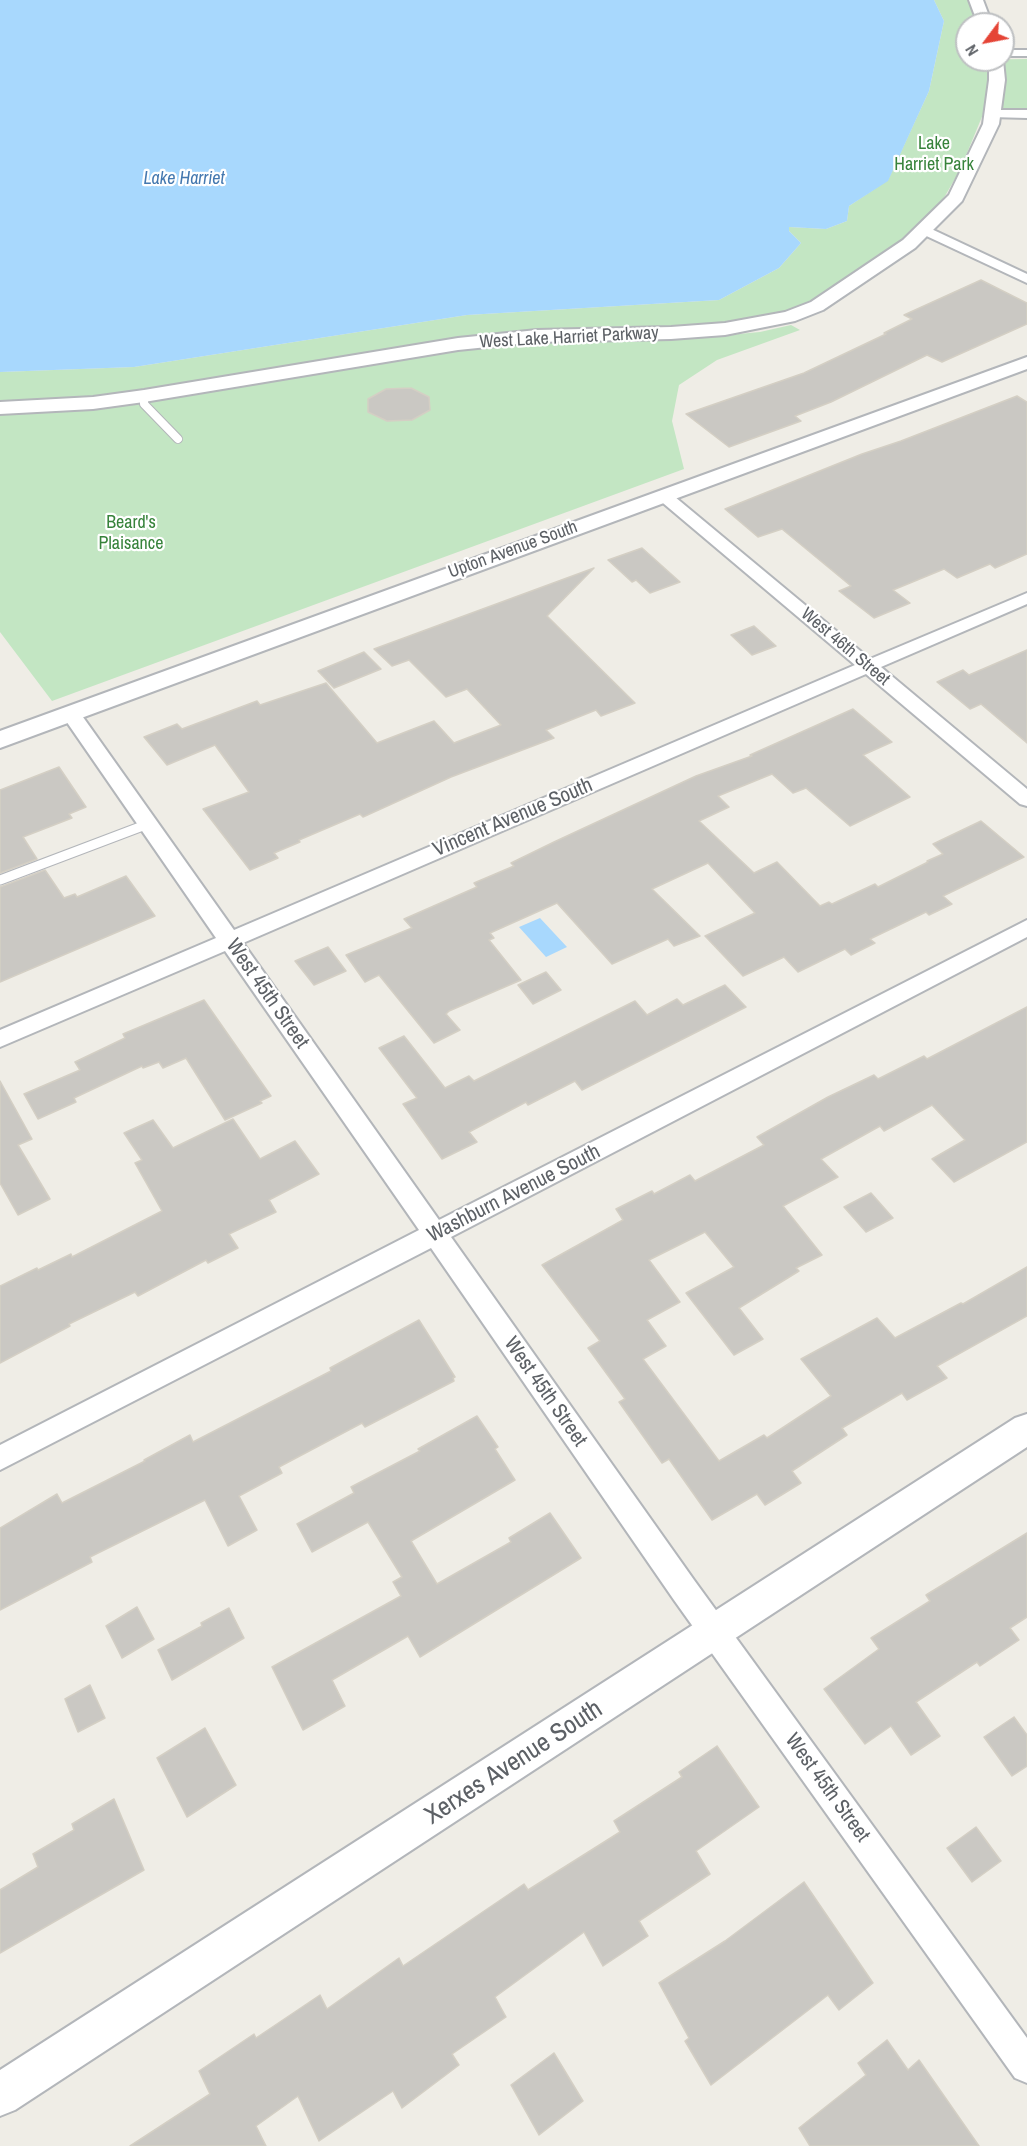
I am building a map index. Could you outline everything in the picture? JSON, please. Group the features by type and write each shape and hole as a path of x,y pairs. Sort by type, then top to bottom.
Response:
{"street":[{"name":"West Lake Harriet Parkway","path":"0,408 93,403 144,396 458,344 537,336 671,333 757,325 789,317 817,306 858,280 925,230 956,197 976,159 994,114 997,72"},
{"path":"994,114 1027,114"},
{"path":"925,230 1027,279"},
{"name":"Upton Avenue South","path":"0,740 1027,363"},
{"name":"West 46th Street","path":"663,495 1027,799"},
{"name":"Vincent Avenue South","path":"0,1039 1027,598"},
{"name":"West 45th Street","path":"70,714 715,1632 1027,2066"},
{"name":"Washburn Avenue South","path":"0,1458 1027,928"},
{"name":"Xerxes Avenue South","path":"0,2095 1027,1429"}],"lane":[{"path":"144,396 144,404 178,438"},
{"path":"0,880 148,824"}],"green space":[{"name":"Lake Harriet Park","path":"934,0 970,0 974,12 955,12 955,72 1015,72 1015,59 1027,59 1027,110 986,107 960,170 945,196 921,226 904,241 809,304 757,325 558,335 212,385 0,408 0,372 134,367 467,315 719,300 779,268 801,243 789,231 789,227 826,229 847,221 849,206 888,180 929,91 944,21"},
{"name":"Beard's Plaisance","path":"791,325 800,330 717,360 679,385 672,421 684,469 52,701 0,632 0,412 497,343 674,340 760,332"}],"water":[{"name":"Lake Harriet","path":"0,0 934,0 944,21 929,91 888,181 849,206 847,221 826,229 789,227 789,231 801,243 779,268 719,300 467,315 134,367 0,372"},
{"path":"540,918 567,947 546,957 519,927"}],"building":[{"path":"981,280 1027,303 1027,324 942,362 927,355 831,402 795,416 801,421 729,447 686,414 804,373 912,319 904,315"},
{"path":"411,388 429,397 430,410 412,420 387,421 368,412 368,399 386,389"},
{"path":"1017,396 1027,402 1027,554 995,568 990,564 957,578 944,569 893,590 910,603 874,618 839,591 851,586 782,529 758,537 725,509 862,454"},
{"path":"642,548 680,582 650,593 636,580 632,582 608,560"},
{"path":"594,568 547,616 635,703 601,716 596,710 546,730 554,738 451,777 363,817 360,814 299,840 300,842 274,853 278,858 250,870 203,809 249,792 215,745 167,765 144,737 177,724 182,729 257,701 260,705 326,683 377,743 434,721 454,743 501,725 467,689 446,697 409,660 392,666 374,649"},
{"path":"754,626 776,646 752,655 731,635"},
{"path":"1027,650 1027,743 981,704 970,709 937,682 963,670 969,675"},
{"path":"364,652 381,669 334,688 318,671"},
{"path":"853,709 892,742 863,755 910,797 850,826 806,788 793,793 772,774 718,796 729,807 699,821 754,873 777,862 820,906 829,902 832,904 875,884 878,887 928,862 943,854 933,844 981,821 1024,857 943,896 952,904 929,915 926,912 870,939 875,943 851,955 845,949 798,972 784,957 743,976 705,936 755,913 708,863 652,889 700,936 674,946 668,939 612,964 557,903 490,933 494,938 489,940 521,980 449,1011 446,1014 460,1030 434,1043 379,975 365,982 346,955 412,928 404,919 477,887 474,883 514,866 511,863 554,842 696,776 752,756 750,755"},
{"path":"59,767 86,807 69,814 72,818 23,837 37,859 0,873 0,790"},
{"path":"45,870 64,898 75,894 77,897 126,876 155,916 0,982 0,887"},
{"path":"328,947 346,971 314,985 295,961"},
{"path":"546,972 561,990 533,1004 518,985"},
{"path":"725,985 746,1007 582,1090 575,1081 528,1105 526,1102 469,1132 477,1142 442,1159 403,1104 417,1098 379,1048 404,1036 445,1088 469,1076 474,1081 635,1001 647,1015 677,999 683,1005"},
{"path":"204,1000 271,1096 260,1101 262,1103 225,1120 186,1058 163,1068 159,1062 143,1068 142,1066 74,1098 76,1102 38,1119 24,1094 80,1070 75,1062 125,1038 123,1034"},
{"path":"1027,1007 1027,1142 954,1182 932,1159 965,1140 932,1105 884,1131 880,1126 821,1159 838,1177 783,1206 822,1255 796,1268 799,1271 739,1308 763,1339 734,1355 686,1293 734,1267 705,1232 649,1260 680,1302 647,1320 666,1346 643,1359 719,1461 764,1435 767,1438 831,1396 801,1359 877,1318 895,1338 963,1304 1027,1267 1027,1316 937,1366 947,1378 907,1400 902,1393 842,1428 847,1435 792,1471 801,1483 765,1505 757,1494 712,1520 669,1459 662,1463 619,1402 625,1399 588,1348 600,1341 542,1265 623,1220 616,1209 652,1191 654,1194 690,1175 695,1181 764,1145 757,1137 828,1097 874,1075 878,1079 924,1056 927,1059"},
{"path":"0,1081 32,1139 18,1145 50,1199 18,1215 0,1183"},
{"path":"233,1119 260,1159 295,1141 319,1174 269,1200 276,1212 229,1234 238,1248 208,1263 206,1260 138,1296 135,1292 69,1324 70,1326 0,1363 0,1286 71,1254 72,1257 162,1211 135,1163 142,1160 124,1133 153,1120 173,1148"},
{"path":"871,1193 893,1218 866,1232 844,1207"},
{"path":"419,1320 455,1377 454,1381 365,1427 362,1423 279,1467 282,1473 239,1496 257,1530 228,1546 205,1500 90,1557 92,1562 0,1610 0,1528 57,1494 62,1503 145,1461 190,1435 193,1442 331,1371 330,1368"},
{"path":"477,1416 498,1447 495,1449 515,1480 411,1541 437,1584 511,1542 509,1538 550,1513 581,1558 420,1657 408,1636 332,1680 345,1706 303,1730 272,1667 401,1596 393,1582 402,1577 368,1522 312,1552 297,1524 354,1493 351,1487 420,1451 418,1449"},
{"path":"1027,1533 1027,1617 1010,1628 1019,1640 980,1666 977,1662 916,1702 940,1736 911,1755 891,1726 865,1744 824,1689 879,1649 871,1638 930,1601 926,1595"},
{"path":"137,1607 154,1639 122,1658 106,1626"},
{"path":"229,1608 244,1638 172,1680 158,1650"},
{"path":"90,1685 105,1718 78,1732 65,1699"},
{"path":"1014,1717 1027,1735 1027,1766 1012,1776 984,1737"},
{"path":"205,1728 236,1785 187,1817 157,1758"},
{"path":"717,1746 759,1807 696,1851 710,1874 639,1921 648,1936 603,1966 584,1932 495,1997 506,2017 452,2054 459,2065 402,2108 393,2091 319,2141 298,2096 256,2126 266,2146 130,2146 210,2094 199,2071 254,2034 256,2038 320,1995 327,2009 399,1958 403,1966 524,1884 528,1890 620,1832 614,1821 682,1777 679,1772"},
{"path":"114,1799 144,1870 0,1953 0,1890 38,1867 33,1854 74,1830 72,1824"},
{"path":"976,1827 1001,1861 972,1882 947,1848"},
{"path":"804,1882 873,1983 839,2010 828,1995 711,2085 685,2041 689,2038 659,1983 725,1941"},
{"path":"887,2040 908,2070 919,2060 979,2146 810,2146 799,2128 866,2075 858,2063"},
{"path":"554,2053 583,2101 539,2135 511,2085"}]}
